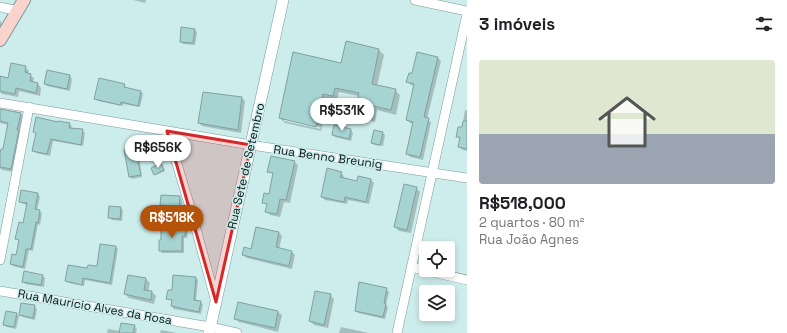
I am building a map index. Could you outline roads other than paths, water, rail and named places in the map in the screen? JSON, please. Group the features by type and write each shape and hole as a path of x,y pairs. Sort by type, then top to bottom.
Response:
{"main road":[{"path":"0,40 21,5"}],"street":[{"name":"Rua Sete de Setembro","path":"209,330 283,0"},
{"path":"414,0 467,11"},
{"path":"0,7 21,5"},
{"path":"397,333 467,14"},
{"name":"Rua Benno Breunig","path":"0,103 251,145 467,178"},
{"path":"0,260 29,107"},
{"path":"167,131 216,302"},
{"path":"411,268 467,280"},
{"name":"Rua Maurício Alves da Rosa","path":"0,291 209,330 237,333"}]}
